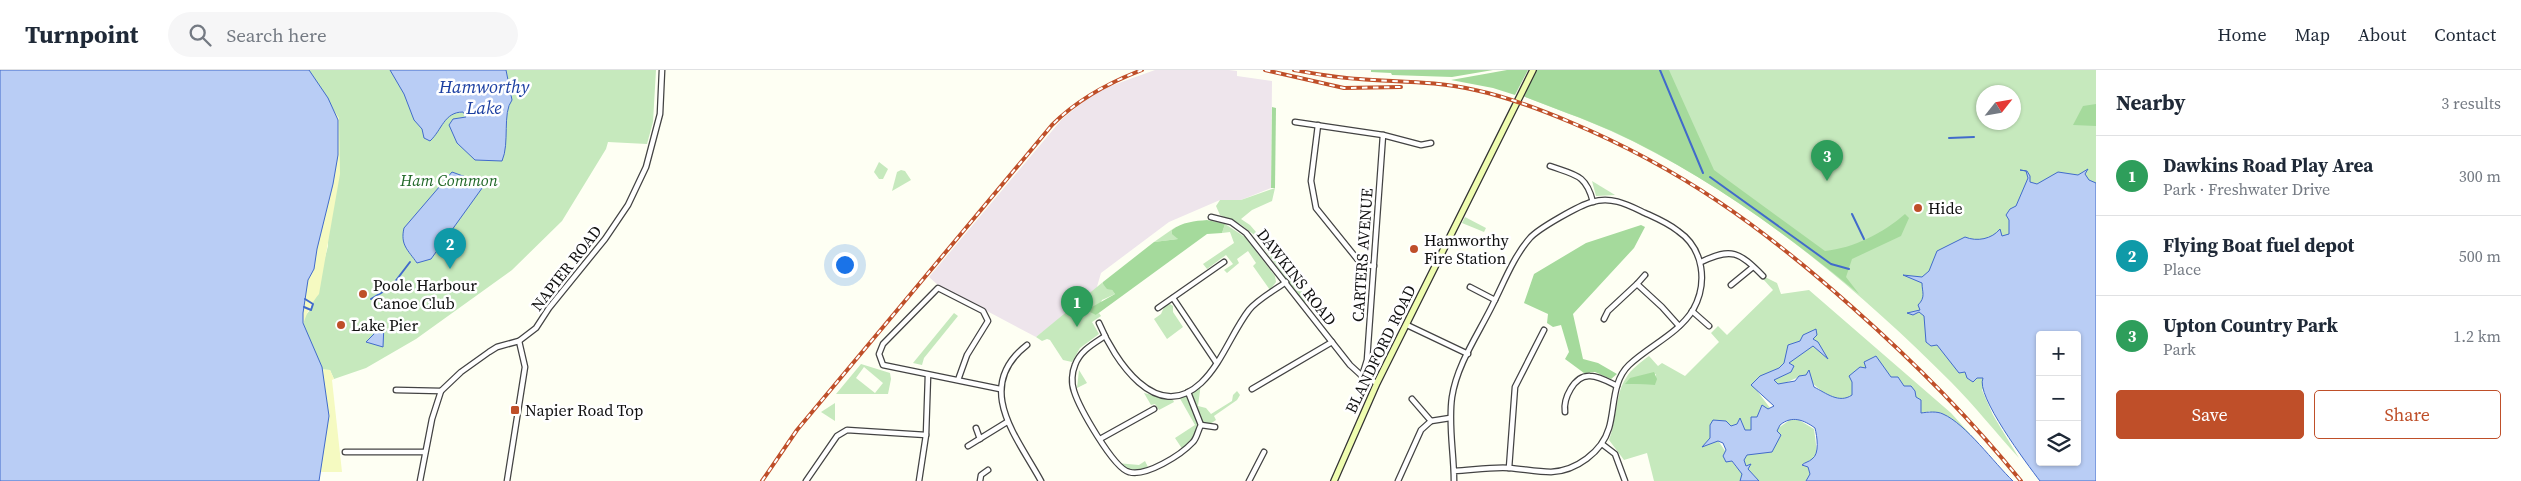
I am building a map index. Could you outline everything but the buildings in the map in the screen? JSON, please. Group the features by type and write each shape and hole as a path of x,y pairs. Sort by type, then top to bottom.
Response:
{"main road":[{"name":"BLANDFORD ROAD","path":"1334,481 1377,383 1533,70"}],"street":[{"name":"NAPIER ROAD","path":"519,341 536,328 549,308 605,239 628,205 646,167 660,114 662,70"},
{"path":"1295,122 1383,135 1419,144 1431,143"},
{"path":"1318,125 1311,181 1316,208 1362,265 1374,266"},
{"name":"CARTERS AVENUE","path":"1362,376 1366,360 1383,135"},
{"path":"1550,166 1583,179 1588,186 1593,202"},
{"path":"1454,472 1509,468 1545,472 1564,470 1583,461 1602,444 1609,426 1617,386 1624,371 1679,326 1692,311 1700,288 1700,262 1691,242 1676,228 1622,202 1608,200 1593,202 1543,228 1530,238 1519,253 1456,381 1450,418 1454,481"},
{"name":"DAWKINS ROAD","path":"1211,217 1226,220 1242,229 1332,342 1362,376 1377,383"},
{"path":"1700,262 1719,253 1729,252 1740,255 1763,276"},
{"path":"1158,308 1224,262"},
{"path":"1731,285 1753,266"},
{"path":"1604,320 1608,311 1645,275"},
{"path":"1099,323 1130,376 1141,386 1152,392 1172,396 1188,392 1201,383 1250,308 1286,282"},
{"path":"1636,284 1662,306 1679,326"},
{"path":"1470,286 1495,300"},
{"path":"958,380 968,355 988,321 983,311 938,288 883,344 878,354 883,365 1000,389"},
{"path":"1173,298 1216,362"},
{"path":"1692,311 1709,326"},
{"path":"1407,325 1468,354"},
{"path":"1509,468 1516,387 1544,330"},
{"path":"1105,336 1080,354 1072,376 1073,389 1100,439 1117,463 1127,472 1138,474 1150,470 1194,441 1201,425 1188,392"},
{"path":"420,481 425,452 441,391 461,372 489,352 497,347 519,341 525,367 507,481"},
{"path":"1252,389 1332,342"},
{"path":"1027,345 1010,361 1000,389 1007,422 1041,481"},
{"path":"919,481 926,435 928,375"},
{"path":"1565,412 1565,399 1580,379 1591,376 1617,386"},
{"path":"396,390 441,391"},
{"path":"1412,398 1431,422"},
{"path":"1100,439 1154,409"},
{"path":"1398,481 1421,430 1431,422 1450,418"},
{"path":"968,446 1007,422"},
{"path":"1201,425 1215,428"},
{"path":"976,428 980,439"},
{"path":"806,481 837,436 847,430 926,435"},
{"path":"1602,444 1615,454 1625,481"},
{"path":"345,452 425,452"},
{"path":"1250,481 1264,452"},
{"path":"980,481 981,474 988,470"}],"shaded area":[{"path":"1155,70 1229,70 1237,71 1237,76 1272,81 1271,188 1241,200 1220,200 1169,222 1101,273 1096,290 1036,337 938,285 929,277 1062,119 1088,98 1105,88"},
{"path":"1371,70 1493,70 1452,77 1392,75 1391,73 1371,72"},
{"path":"1507,70 1528,70 1515,95 1493,88 1451,80"},
{"path":"1536,70 1669,70 1714,170 1825,251 1847,247 1868,238 1905,214 1909,218 1901,236 1852,259 1846,277 1859,294 1801,248 1740,204 1677,165 1612,131 1523,96"},
{"path":"2096,104 2096,126 2073,125 2083,106"},
{"path":"1272,107 1276,108 1275,188 1271,188"},
{"path":"1207,220 1225,224 1222,233 1207,234 1096,315 1090,312 1092,307 1115,294 1112,290 1107,289 1103,282 1154,242 1178,239 1172,234 1172,230 1176,227 1189,222"},
{"path":"1641,225 1645,227 1634,248 1573,314 1583,359 1598,363 1617,374 1611,379 1595,372 1584,373 1565,359 1569,352 1561,325 1553,327 1547,323 1548,314 1524,303 1534,274 1586,243"},
{"path":"1654,372 1657,379 1655,385 1625,384 1630,378"}],"green space":[{"name":"Ham Common","path":"309,70 656,70 653,122 647,144 608,142 606,149 562,221 512,270 416,339 366,368 334,379 330,370 316,369 303,325 304,317 311,309 328,246 329,103"},
{"path":"1536,70 2096,70 2096,305 2040,308 1982,390 1993,415 2019,458 1960,391 1913,345 1874,309 1792,241 1704,181 1659,155 1600,126 1523,96"},
{"path":"879,162 888,169 883,179 879,179 874,172"},
{"path":"905,171 911,180 892,191 897,172"},
{"path":"1592,181 1615,195 1596,196"},
{"path":"1275,188 1272,201 1252,210 1241,219 1250,225 1261,240 1240,224 1220,215 1216,206 1220,200 1241,200"},
{"path":"1465,217 1486,228 1484,232 1462,223"},
{"path":"1225,224 1245,237 1275,276 1276,282 1270,290 1253,266 1256,263 1248,251 1237,259 1239,263 1227,273 1224,270 1233,264 1226,255 1207,269 1203,264 1234,243 1230,232 1222,233"},
{"path":"1177,226 1172,230 1178,239 1154,242"},
{"path":"1265,243 1301,289 1305,304 1264,249"},
{"path":"1765,277 1777,283 1781,294 1809,290 1951,413 1980,445 1956,426 1929,411 1912,427 1833,401 1803,375 1783,384 1770,384 1758,392 1770,408 1757,419 1750,432 1710,434 1719,442 1736,467 1741,454 1794,417 1814,429 1818,460 1810,481 1654,481 1647,453 1624,460 1609,440 1622,384 1628,375 1649,356 1658,366 1662,363 1685,376 1719,342 1711,333 1718,326 1727,335 1773,290 1763,279","holes":["1656,374 1655,385 1626,384"]},
{"path":"1103,282 1115,294 1102,300 1096,315 1099,313 1101,316 1092,322 1099,334 1080,348 1072,362 1063,360 1050,340 1042,341 1036,337"},
{"path":"1170,304 1173,306 1173,312 1183,327 1167,339 1154,319 1161,314 1165,305"},
{"path":"954,313 958,316 924,358 922,365 913,363"},
{"path":"861,364 890,373 891,379 888,394 836,394","holes":["864,367 883,383 875,393 856,378"]},
{"path":"1079,370 1087,383 1077,388"},
{"path":"1201,383 1198,406 1206,408 1211,414 1232,401 1233,395 1237,391 1240,395 1237,400 1214,416 1216,420 1207,426 1201,425 1194,441 1183,450 1175,438 1195,425 1178,395"},
{"path":"1144,393 1173,400 1174,402 1159,410 1155,404 1151,405"},
{"path":"835,403 835,421 821,412"},
{"path":"1145,461 1150,471 1127,472 1117,463 1139,465"}],"sand":[{"path":"322,93 339,118 340,174 319,294 309,309 303,326 295,320"},
{"path":"316,369 330,370 334,379 332,380 342,472 315,472"}],"water":[{"path":"0,70 309,70 328,98 338,120 338,155 333,184 314,269 308,280 303,313 303,323 322,367 329,416 319,481 0,481"},
{"name":"Hamworthy Lake","path":"390,70 506,70 512,100 507,112 506,146 502,161 475,160 457,143 449,125 453,119 466,117 463,112 447,118 430,141 424,138 422,129 414,120 404,94"},
{"path":"2088,169 2085,174 2089,180 2096,183 2096,481 2040,481 1994,414 1983,387 1983,378 1977,378 1973,382 1967,378 1965,372 1959,373 1937,345 1931,346 1926,342 1924,316 1919,312 1913,315 1907,313 1920,310 1918,305 1923,297 1922,283 1903,275 1922,277 1929,271 1937,251 1965,237 1984,239 2000,229 2002,236 2009,234 2009,220 2006,215 2010,209 2016,206 2028,178 2026,171 2020,170 2027,171 2030,176 2030,182 2037,184 2058,172 2078,175"},
{"path":"452,172 485,184 431,259 417,263 404,243 404,228"},
{"path":"375,321 384,324 383,347 366,342 374,334"},
{"path":"1816,329 1817,335 1813,339 1818,342 1828,359 1813,346 1789,363 1794,366 1791,372 1774,380 1778,384 1795,381 1799,376 1806,375 1809,370 1814,387 1833,397 1847,397 1852,395 1852,382 1849,376 1860,367 1866,368 1864,362 1876,356 1891,377 1898,377 1904,386 1911,386 1915,391 1916,397 1921,400 1921,413 1938,412 1952,419 1970,435 2013,481 1806,481 1810,474 1808,467 1802,465 1815,457 1817,445 1816,431 1815,428 1807,423 1793,419 1780,425 1777,431 1781,435 1772,452 1747,455 1744,460 1746,466 1751,464 1748,469 1759,481 1740,481 1742,474 1732,461 1726,462 1723,456 1726,450 1723,443 1718,441 1702,447 1710,438 1710,425 1713,420 1726,421 1731,426 1737,424 1740,418 1745,430 1751,430 1751,417 1757,417 1762,405 1768,409 1774,406 1751,385 1760,376 1779,368 1784,363 1788,345 1800,341 1803,335"}],"waterway":[{"path":"1660,70 1703,173"},
{"path":"1949,138 1974,137"},
{"path":"1710,177 1831,264 1849,269"},
{"path":"1852,214 1864,239"},
{"path":"371,299 391,287 410,262"},
{"path":"304,307 311,310 313,304 305,299"}],"railway":[{"path":"762,481 797,430 1052,125 1072,107 1094,93 1117,80 1142,70"},
{"path":"1265,70 1344,88 1401,87"},
{"path":"1294,70 1343,78 1446,85 1499,96 1558,117 1649,159 1719,202 1786,251 1819,278 1919,369 1982,435 2021,481"}],"place":[{"name":"Upton Country Park","path":"1827,181"},
{"name":"Hide","path":"1918,208"},
{"name":"Hamworthy Fire Station","path":"1414,249"},
{"name":"Flying Boat fuel depot","path":"450,269"},
{"name":"Poole Harbour Canoe Club","path":"363,294"},
{"name":"Lake Pier","path":"341,325"},
{"name":"Dawkins Road Play Area","path":"1077,327"},
{"name":"Napier Road Top","path":"515,410"}]}
